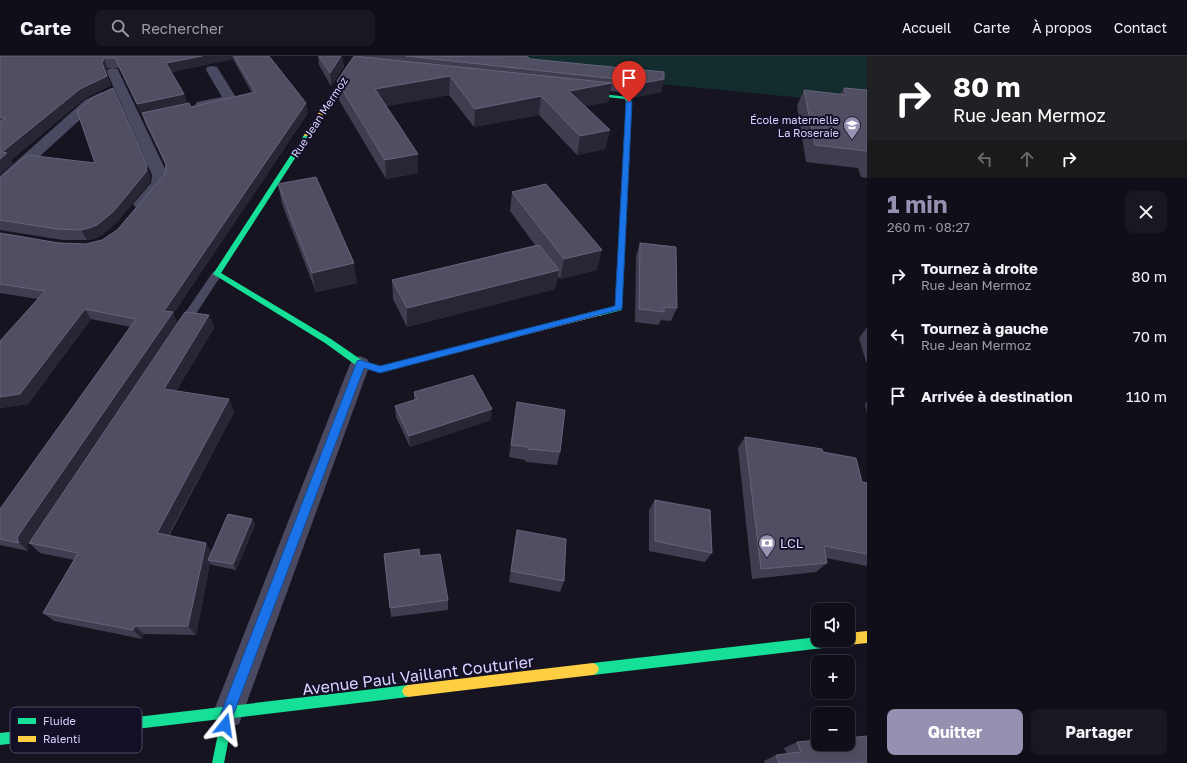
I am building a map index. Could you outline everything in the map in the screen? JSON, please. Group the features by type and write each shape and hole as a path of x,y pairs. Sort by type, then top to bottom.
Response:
{"street":[{"name":"Rue Jean Mermoz","path":"350,68 627,98 629,102 619,308 380,369 360,364 328,341 217,274 350,68"},
{"path":"186,109 230,99 212,70"},
{"path":"113,72 120,88 142,119 160,176 159,184 130,218"},
{"path":"0,184 90,103 120,88"},
{"path":"218,763 228,713 353,386 360,364"},
{"path":"855,638 867,637"},
{"name":"Avenue Paul Vaillant Couturier","path":"142,723 811,643"},
{"name":"Avenue Paul Vaillant Couturier","path":"0,740 10,739"}],"lane":[{"path":"173,339 217,274"}],"green space":[{"path":"368,56 867,56 867,104"}],"building":[{"path":"0,56 202,56 166,63 184,94 137,104 115,58 104,58 102,63 107,76 80,89 2,152 7,153 0,159 0,122 6,118 0,117"},
{"path":"234,56 269,56 306,103 164,311 173,312 20,533 17,538 19,543 0,539 0,509 136,319 85,309 20,394 0,397 0,341 45,291 0,284 0,233 59,243 86,244 102,240 117,230 165,174 166,164 142,113 189,103 191,107 255,92"},
{"path":"319,56 341,56 330,73"},
{"path":"354,56 612,83 569,91 610,130 580,136 541,96 475,109 450,76 375,89 418,154 385,160 337,81"},
{"path":"406,56 527,56 530,59 664,72 664,79 638,84 635,81"},
{"path":"113,88 147,165 146,172 113,212 97,225 81,230 57,229 0,220 0,178 27,155 95,163 77,111 92,98"},
{"path":"844,88 867,90 867,151 815,145 804,90 846,95"},
{"path":"316,177 354,263 312,273 278,184"},
{"path":"546,184 602,250 564,259 512,192"},
{"path":"640,243 676,247 677,308 664,307 664,312 639,309"},
{"path":"539,245 559,270 407,308 392,280"},
{"path":"185,312 209,315 164,389 229,399 157,533 206,543 188,626 135,626 133,630 43,613 78,553 29,543"},
{"path":"473,375 492,409 409,436 395,406 417,399 414,392"},
{"path":"517,402 565,410 560,452 528,449 528,447 511,445"},
{"path":"745,437 822,449 823,452 856,458 862,482 867,483 867,554 824,546 827,563 761,569"},
{"path":"655,500 710,510 712,553 655,541"},
{"path":"228,514 252,519 233,564 208,560"},
{"path":"517,530 566,539 564,581 511,571"},
{"path":"419,549 420,556 440,554 448,600 390,608 384,554"},
{"path":"867,736 867,763 779,763 776,755 801,752 797,742 811,741 811,751 855,751 855,737"}],"traffic: fast":[{"path":"351,68 627,98 629,102 619,308 599,313"},
{"path":"307,135 217,274 328,341 360,364 381,369 413,361"},
{"path":"593,669 811,643"},
{"path":"142,722 408,691"},
{"path":"218,763 228,713"},
{"path":"0,739 10,738"}],"traffic: slow":[{"path":"307,135 351,68"},
{"path":"413,361 599,313"},
{"path":"855,638 867,637"},
{"path":"408,691 593,669"}],"place":[{"name":"École maternelle La Roseraie","path":"852,140"},
{"name":"LCL","path":"767,558"}],"route":[{"path":"225,725 228,713 356,379 360,364 380,369 619,308 629,102"}]}
